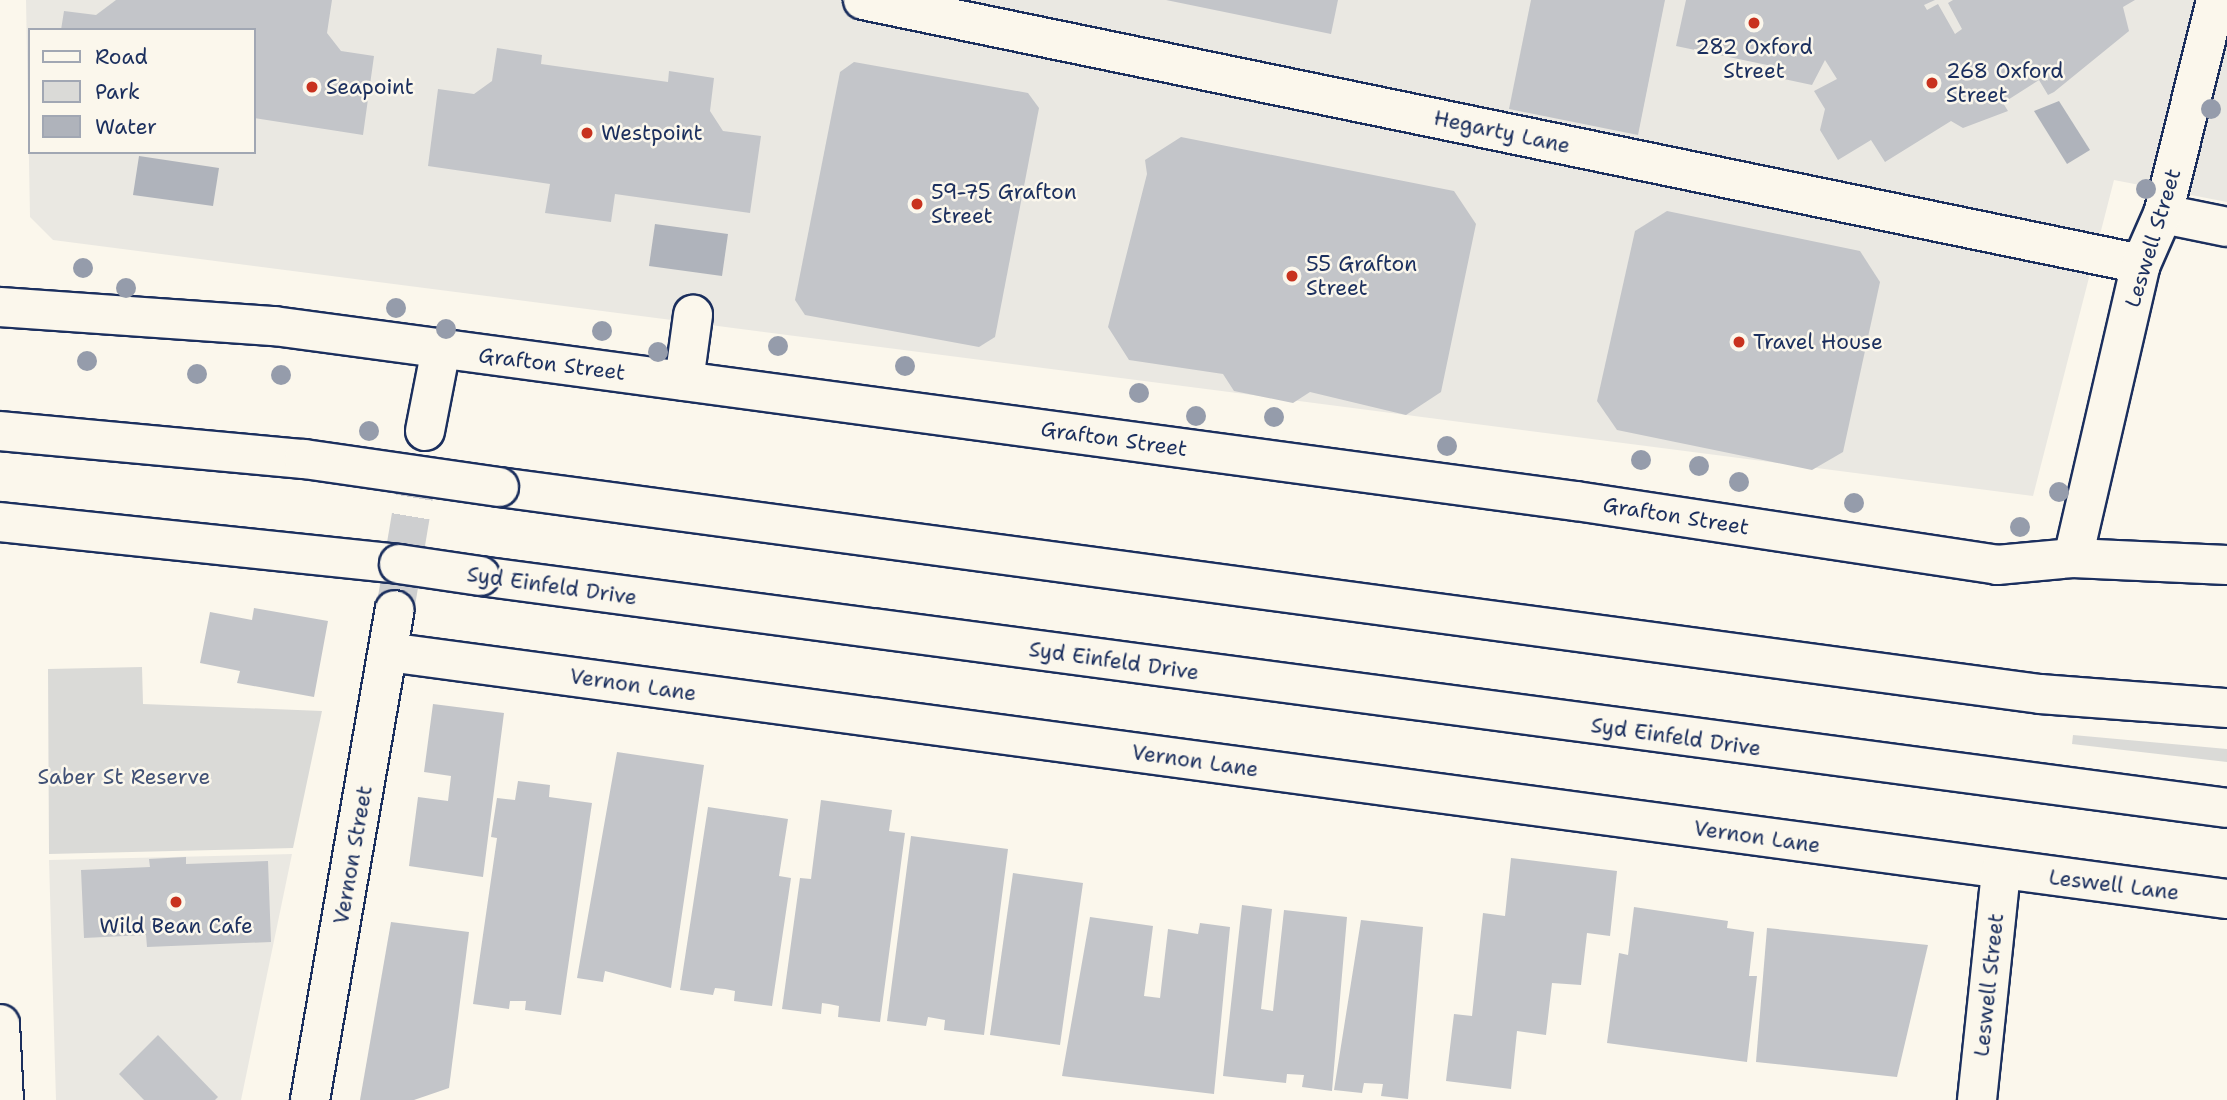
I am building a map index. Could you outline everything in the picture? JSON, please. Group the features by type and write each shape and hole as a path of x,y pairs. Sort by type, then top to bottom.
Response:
{"main road":[{"name":"Hegarty Lane","path":"863,0 2141,264"},
{"name":"Leswell Street","path":"2073,558 2141,264 2163,214 2216,0"},
{"path":"2163,214 2227,226"},
{"name":"Grafton Street","path":"0,307 274,326 1576,501 1997,565 2073,558 2227,565"},
{"path":"684,381 693,315"},
{"path":"425,431 441,349"},
{"path":"0,431 304,459 2026,692 2227,708"},
{"name":"Syd Einfeld Drive","path":"0,522 291,549 2227,807"},
{"name":"Vernon Street","path":"310,1100 395,610"},
{"name":"Vernon Lane","path":"388,652 2001,870"},
{"name":"Leswell Street","path":"1977,1100 2001,870"},
{"name":"Leswell Lane","path":"2001,870 2227,899"},
{"path":"0,1024 4,1100"}],"shaded area":[{"path":"26,0 2227,0 2227,202 2114,180 2033,496 53,240 30,217 29,154 256,154 256,28 28,28 28,108"},
{"path":"292,854 241,1100 56,1100 49,860"}],"green space":[{"name":"Saber St Reserve","path":"142,667 143,704 322,711 293,848 49,854 48,669"},
{"path":"2073,735 2227,749 2227,762 2072,744"}],"water":[{"path":"2059,101 2090,150 2067,164 2034,111"},
{"path":"139,156 219,168 213,206 133,195"},
{"path":"655,224 728,234 722,276 649,266"}],"building":[{"name":"Seapoint","path":"116,0 332,0 327,33 341,51 374,56 363,135 256,118 256,28 61,28 64,11 96,15"},
{"path":"1166,0 1338,0 1331,34"},
{"path":"1531,0 1665,0 1638,135 1509,109"},
{"name":"268 Oxford Street","path":"1686,0 1935,0 1924,5 1927,10 1938,4 1955,34 1962,29 1948,3 1953,0 2135,0 2123,7 2129,31 2054,92 2048,95 2039,80 2003,103 2008,111 1963,128 1951,121 1885,162 1871,140 1838,160 1820,130 1825,109 1814,91 1837,79 1825,60 1812,85 1770,76 1772,66 1676,46"},
{"name":"Westpoint","path":"497,48 542,55 541,64 668,82 669,71 714,78 710,111 723,131 761,136 750,213 615,194 611,222 545,213 550,184 428,166 438,89 474,94 492,81"},
{"name":"59-75 Grafton Street","path":"854,62 1028,93 1039,108 995,337 979,347 805,315 795,300 840,72"},
{"name":"55 Grafton Street","path":"1181,137 1454,191 1476,224 1441,392 1406,415 1310,392 1293,403 1234,391 1223,374 1129,360 1108,327 1147,174 1145,160"},
{"name":"Travel House","path":"1667,211 1860,251 1880,282 1843,452 1812,470 1617,430 1597,401 1635,231"},
{"path":"254,608 328,621 314,697 237,683 240,671 200,663 210,612 252,620"},
{"path":"433,704 504,713 483,877 409,866 418,797 448,801 451,776 424,772"},
{"path":"617,752 704,765 671,988 605,971 603,982 577,978"},
{"path":"518,781 550,785 549,797 592,803 561,1015 525,1010 526,1001 510,1001 509,1009 473,1004 497,838 491,837 497,798 515,800"},
{"path":"821,800 892,810 889,831 905,833 880,1022 838,1017 839,1006 822,1003 821,1014 782,1009 800,878 811,879"},
{"path":"708,807 788,819 779,876 791,878 772,1006 734,1001 735,991 725,989 715,988 713,995 680,990"},
{"path":"911,836 1008,849 984,1035 944,1030 945,1020 928,1017 926,1026 887,1021"},
{"name":"Wild Bean Cafe","path":"186,857 186,864 268,861 271,942 147,947 146,935 84,938 81,870 150,867 149,859"},
{"path":"1511,858 1617,871 1610,936 1587,933 1581,985 1552,983 1546,1035 1517,1031 1511,1089 1446,1081 1454,1014 1472,1016 1483,913 1505,916"},
{"path":"1013,873 1083,883 1060,1045 990,1035"},
{"path":"1242,905 1272,909 1261,1009 1273,1011 1284,910 1347,917 1332,1091 1302,1087 1304,1075 1287,1074 1286,1083 1223,1076"},
{"path":"1634,907 1728,921 1727,928 1754,932 1749,976 1757,976 1747,1062 1607,1043 1619,953 1628,955"},
{"path":"1090,917 1153,926 1144,996 1160,998 1168,929 1198,934 1200,923 1230,927 1214,1094 1062,1076"},
{"path":"1361,920 1423,927 1408,1099 1381,1096 1383,1084 1364,1083 1362,1093 1334,1090"},
{"path":"391,922 469,932 449,1088 414,1100 360,1100"},
{"path":"1767,928 1928,945 1897,1077 1756,1062"},
{"path":"158,1035 218,1097 215,1100 144,1100 119,1074"}],"tunnel":[{"path":"395,610 425,431"}],"place":[{"name":"282 Oxford Street","path":"1754,23"},
{"name":"268 Oxford Street","path":"1932,83"},
{"name":"Seapoint","path":"312,87"},
{"name":"Westpoint","path":"587,133"},
{"name":"59-75 Grafton Street","path":"917,204"},
{"name":"55 Grafton Street","path":"1292,276"},
{"name":"Travel House","path":"1739,342"},
{"name":"Wild Bean Cafe","path":"176,902"}]}
